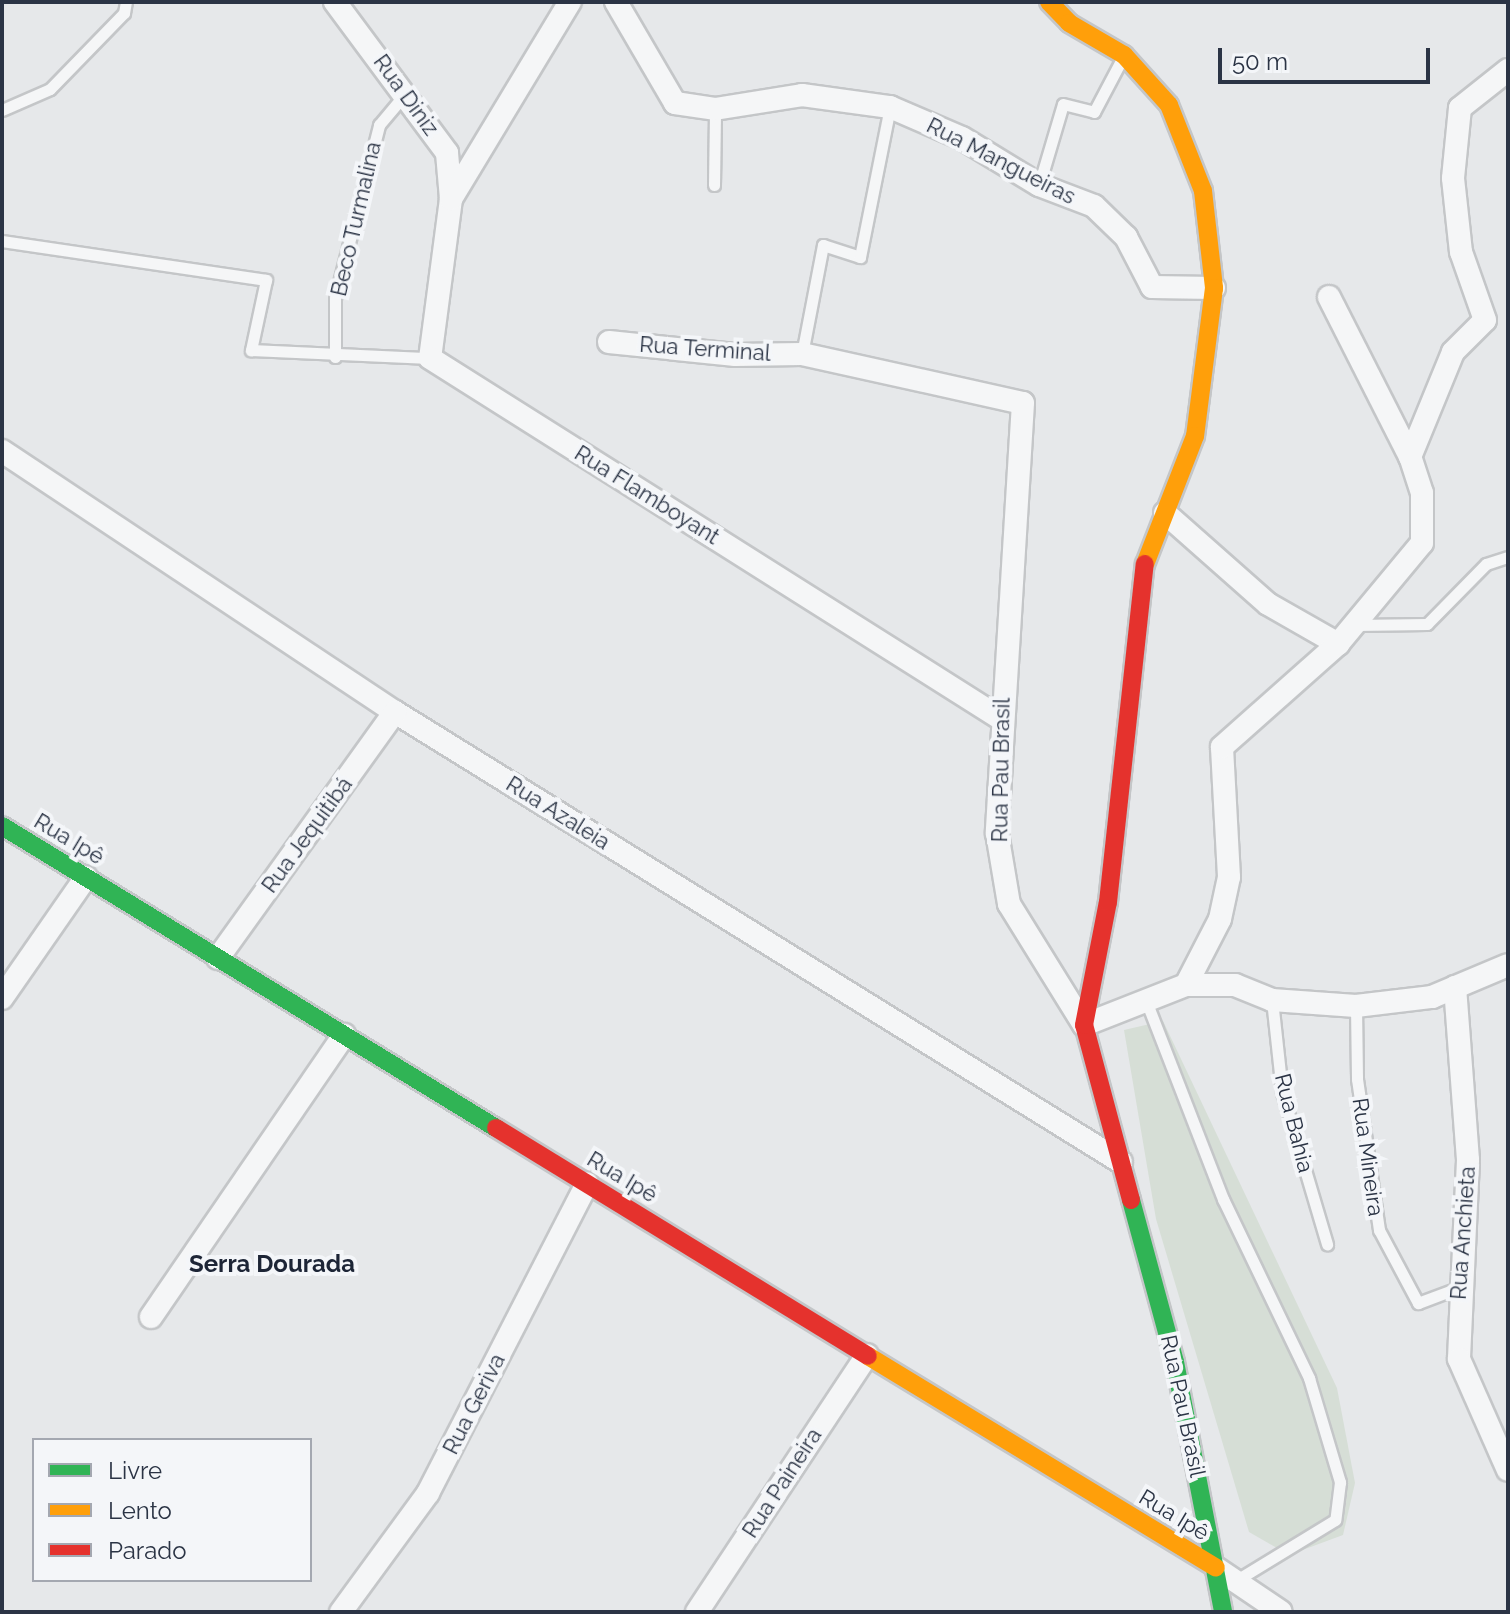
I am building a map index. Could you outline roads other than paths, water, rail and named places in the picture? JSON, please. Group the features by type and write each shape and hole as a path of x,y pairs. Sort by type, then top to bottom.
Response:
{"street":[{"name":"Rua Diniz","path":"335,2 408,92 447,153 451,199"},
{"path":"430,358 451,199 570,2"},
{"name":"Rua Mangueiras","path":"616,2 675,103 715,109 802,95 890,107 962,138 1039,185 1094,206 1126,237 1152,287 1214,288"},
{"path":"1049,2 1069,23 1124,55 1169,105 1203,191 1214,288 1195,436 1141,573 1108,902 1084,1025"},
{"path":"1410,457 1453,352 1485,320 1461,252 1453,178 1460,108 1508,70"},
{"path":"1186,985 1220,919 1229,877 1222,747 1338,644 1422,543 1422,493 1410,457 1329,297"},
{"name":"Rua Terminal","path":"609,342 735,355 802,354"},
{"name":"Rua Pau Brasil","path":"802,354 1023,403 1000,718 997,833 1009,904 1084,1025 1175,1362 1226,1575 1223,1612"},
{"name":"Rua Flamboyant","path":"430,358 1000,718"},
{"name":"Rua Azaleia","path":"2,451 395,712 1121,1162"},
{"path":"1165,513 1268,604 1338,644"},
{"name":"Rua Jequitibá","path":"218,958 395,712"},
{"name":"Rua Ipê","path":"2,826 1226,1575"},
{"path":"2,998 86,877"},
{"path":"1084,1025 1145,998 1186,985 1235,985 1272,1000 1356,1006 1432,997 1508,965"},
{"name":"Rua Anchieta","path":"1455,987 1468,1160 1458,1288 1459,1359 1508,1470"},
{"path":"151,1317 344,1035"},
{"name":"Rua Geriva","path":"341,1612 428,1493 587,1183"},
{"name":"Rua Paineira","path":"697,1612 867,1355"},
{"path":"1226,1575 1281,1612"}],"lane":[{"path":"2,110 50,89 124,13 126,2"},
{"path":"1039,185 1063,104 1094,112 1124,55"},
{"name":"Beco Turmalina","path":"335,357 335,298 379,125 408,92"},
{"path":"802,354 823,245 860,257 890,107"},
{"path":"714,185 715,109"},
{"path":"2,241 266,280 251,350 335,357 430,358"},
{"path":"1354,626 1427,624 1486,564 1508,557"},
{"path":"1145,998 1223,1199 1309,1378 1340,1482 1335,1520 1226,1575"},
{"name":"Rua Bahia","path":"1272,1000 1282,1092 1327,1244"},
{"name":"Rua Mineira","path":"1356,1006 1357,1079 1379,1230 1418,1303 1458,1288"}],"district":[{"name":"Serra Dourada","path":"272,1264"}]}
